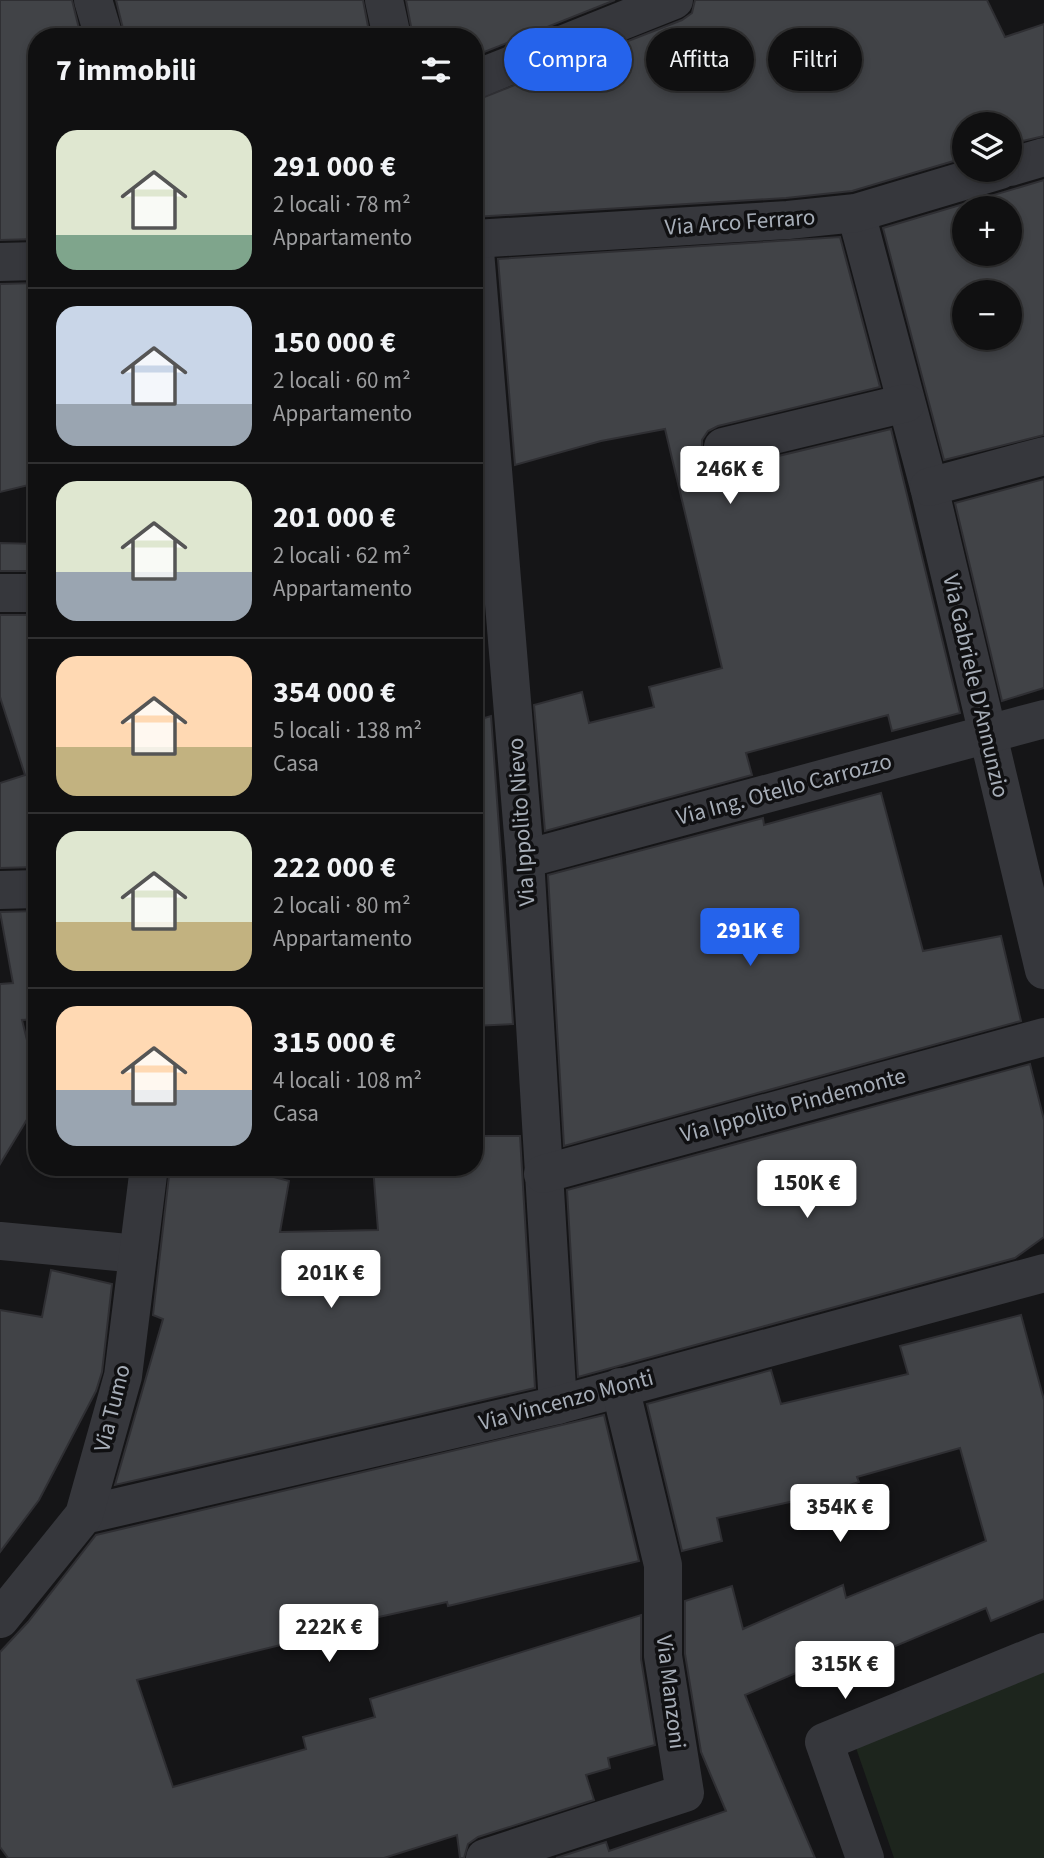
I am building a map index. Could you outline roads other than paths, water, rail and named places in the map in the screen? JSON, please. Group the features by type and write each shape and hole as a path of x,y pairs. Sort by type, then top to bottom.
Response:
{"street":[{"path":"93,0 101,28"},
{"path":"384,0 390,28"},
{"path":"483,76 674,0"},
{"path":"1022,163 1044,157"},
{"name":"Via Arco Ferraro","path":"483,238 788,220 856,213 960,182"},
{"name":"Via Gabriele D'Annunzio","path":"856,213 929,487 1044,970"},
{"path":"0,262 28,261"},
{"name":"Via Ippolito Nievo","path":"483,348 525,859 558,1405"},
{"path":"723,447 906,403"},
{"path":"929,487 1044,456"},
{"path":"0,593 28,593"},
{"name":"Via Ing. Otello Carrozzo","path":"525,859 1044,719"},
{"path":"0,890 28,889"},
{"name":"Via Ippolito Pindemonte","path":"542,1174 1044,1037"},
{"name":"Via Tumo","path":"0,1619 84,1515 123,1376 148,1176"},
{"path":"0,1241 138,1254"},
{"name":"Via Vincenzo Monti","path":"84,1515 558,1405 1044,1273"},
{"name":"Via Manzoni","path":"488,1858 685,1793 663,1656 663,1565 620,1387"},
{"path":"865,1858 824,1742 1044,1652"}]}
